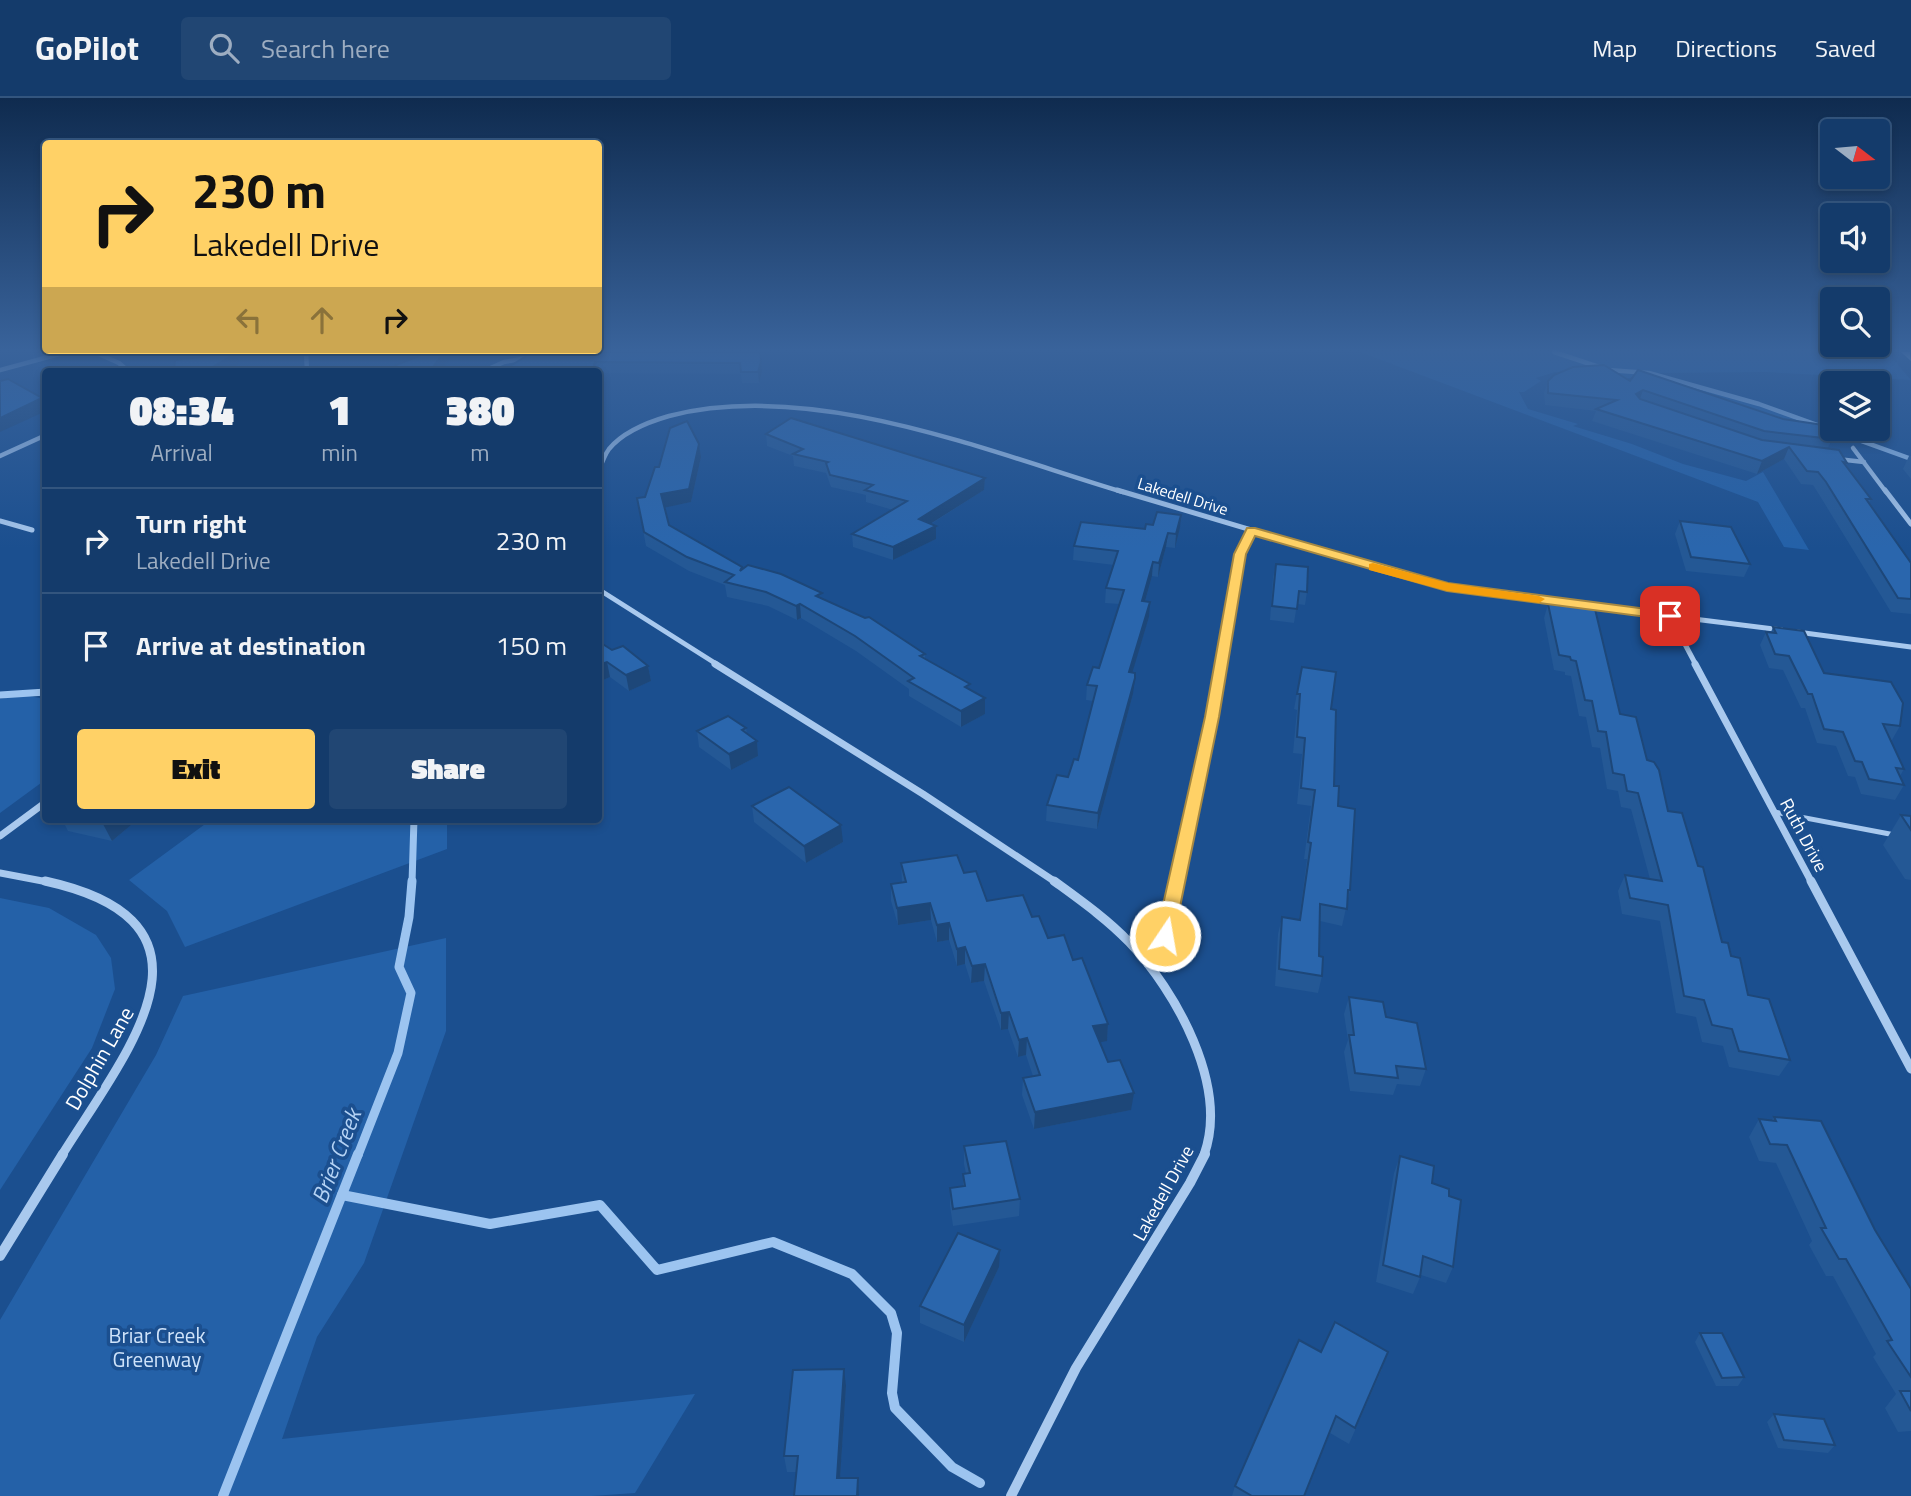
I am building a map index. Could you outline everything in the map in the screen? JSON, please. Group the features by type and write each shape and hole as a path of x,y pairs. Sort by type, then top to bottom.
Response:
{"street":[{"name":"Lakedell Drive","path":"602,464 612,445 632,432 669,417"},
{"name":"Lakedell Drive","path":"860,417 933,435 1447,587 1911,647"},
{"path":"0,456 42,437"},
{"path":"1853,448 1911,524"},
{"path":"602,453 607,453"},
{"path":"1826,458 1864,462"},
{"path":"0,521 32,530"},
{"path":"1148,964 1160,949 1165,936 1212,717 1240,554 1251,531"},
{"name":"Lakedell Drive","path":"602,592 905,782 1065,888 1102,917 1148,964 1181,1018 1202,1070 1213,1119 1207,1148 1149,1252 1073,1368 1032,1447 1011,1496"},
{"name":"Ruth Drive","path":"1670,616 1911,1069"},
{"path":"0,836 42,805"},
{"name":"Dolphin Lane","path":"0,873 77,888 106,899 121,909 137,925 148,944 154,978 148,1008 132,1042 0,1256"}],"lane":[{"path":"1774,812 1897,836"}],"green space":[{"path":"1533,417 1555,417 1578,424 1573,426 1632,444 1683,464 1746,481 1763,472 1809,550 1784,547 1758,502"},
{"path":"1763,417 1797,417 1817,423 1820,429 1790,426"},
{"path":"24,695 42,698 42,782 0,813 0,699"},
{"path":"207,823 447,823 447,849 185,947 167,911 129,880"},
{"path":"0,898 49,908 96,935 111,958 115,989 92,1048 0,1190"},
{"name":"Briar Creek Greenway","path":"446,938 446,1031 364,1263 317,1337 282,1439 695,1394 635,1493 592,1496 0,1496 0,1320 156,1055 183,996"}],"building":[{"path":"1622,417 1694,417 1762,440 1839,450 1847,463 1843,462 1871,499 1866,499 1911,563 1911,599 1898,598 1826,482 1818,472 1807,471 1789,447 1762,461"},
{"path":"1723,417 1778,417 1820,425 1820,438 1764,431"},
{"path":"791,418 985,478 919,519 936,526 893,547 852,534 907,501 865,490 873,485 830,475 826,463 828,462 793,454 803,449 766,434"},
{"path":"687,421 699,444 689,489 661,494 669,525 742,567 740,571 748,565 781,574 822,593 816,596 865,618 869,617 925,654 920,656 970,684 965,687 985,698 961,711 908,681 914,678 855,636 800,604 796,606 766,592 725,582 734,575 687,557 644,532 637,498 645,497 655,467 659,467 670,428"},
{"path":"1157,512 1181,515 1176,534 1168,533 1159,563 1153,562 1142,601 1150,602 1129,672 1135,673 1135,678 1098,813 1047,805 1057,775 1068,777 1074,759 1078,760 1097,686 1087,685 1093,667 1099,668 1124,590 1106,588 1118,551 1074,546 1081,522 1145,529 1146,524 1153,525"},
{"path":"1680,521 1731,527 1750,564 1691,557"},
{"path":"1276,564 1308,567 1307,592 1299,591 1297,609 1272,606"},
{"path":"1548,604 1595,609 1620,714 1636,717 1647,760 1654,762 1659,770 1668,811 1682,813 1698,866 1703,867 1722,942 1728,943 1731,956 1740,958 1748,995 1769,999 1790,1060 1739,1051 1732,1029 1712,1025 1704,1000 1684,996 1668,905 1630,898 1625,875 1662,881 1638,793 1627,791 1624,775 1613,773 1606,732 1598,731 1592,701 1585,700 1576,661 1559,655"},
{"path":"1773,627 1804,631 1824,673 1891,682 1903,703 1900,726 1883,724 1904,769 1896,768 1904,785 1869,779 1862,762 1855,761 1843,732 1824,729 1812,694 1808,694 1789,656 1775,654 1766,632 1776,633"},
{"path":"602,644 612,650 623,646 648,666 626,675 607,662 602,664"},
{"path":"1302,667 1336,672 1331,709 1336,710 1334,786 1339,786 1338,806 1355,809 1347,909 1320,904 1319,956 1323,957 1322,976 1279,969 1282,917 1300,920 1311,843 1308,842 1315,790 1301,788 1305,738 1297,737 1300,694 1297,694"},
{"path":"728,716 746,728 742,730 757,741 729,754 697,731"},
{"path":"789,787 841,825 804,846 752,806"},
{"path":"1901,815 1911,816 1911,830"},
{"path":"957,855 964,873 976,871 987,901 1023,895 1032,917 1039,916 1048,938 1064,935 1073,960 1082,958 1108,1024 1093,1026 1108,1062 1120,1060 1134,1093 1035,1112 1023,1078 1040,1075 1027,1038 1019,1040 1009,1012 1001,1013 985,964 972,966 965,947 957,949 949,923 937,925 930,903 897,908 891,884 906,882 901,863"},
{"path":"1349,997 1383,1002 1386,1017 1417,1023 1426,1069 1396,1066 1398,1078 1355,1073 1349,1035 1354,1035"},
{"path":"1774,1117 1821,1121 1875,1230 1911,1289 1911,1377 1887,1341 1892,1340 1846,1259 1839,1259 1821,1228 1826,1228 1787,1145 1770,1144 1759,1119 1776,1121"},
{"path":"1006,1141 1020,1199 953,1209 950,1188 965,1186 963,1174 970,1173 964,1146"},
{"path":"1400,1156 1434,1166 1432,1183 1449,1189 1449,1196 1461,1200 1453,1267 1423,1256 1420,1277 1383,1265"},
{"path":"958,1233 1000,1250 964,1325 920,1306"},
{"path":"1335,1322 1388,1352 1355,1428 1336,1416 1304,1496 1252,1496 1235,1486 1299,1340 1321,1352"},
{"path":"1700,1333 1722,1333 1744,1377 1722,1378"},
{"path":"844,1369 837,1478 858,1478 857,1496 794,1496 798,1456 784,1456 793,1370"},
{"path":"1900,1391 1911,1391 1911,1411"},
{"path":"1774,1414 1824,1419 1835,1445 1784,1440"}],"waterway":[{"path":"1796,417 1911,459"},
{"path":"0,695 42,692"},
{"name":"Brier Creek","path":"412,883 414,823"},
{"name":"Brier Creek","path":"358,1155 398,1053 411,993 399,967 409,917 412,881"},
{"name":"Brier Creek","path":"223,1496 358,1154"},
{"path":"342,1195 490,1224 600,1205 657,1270 773,1242 852,1274 891,1313 897,1333 892,1393 895,1408 952,1467 980,1483"}],"slow traffic":[{"path":"1373,567 1447,587 1539,599"}],"route":[{"path":"1165,936 1212,717 1240,554 1251,531 1447,587 1670,616"}]}
